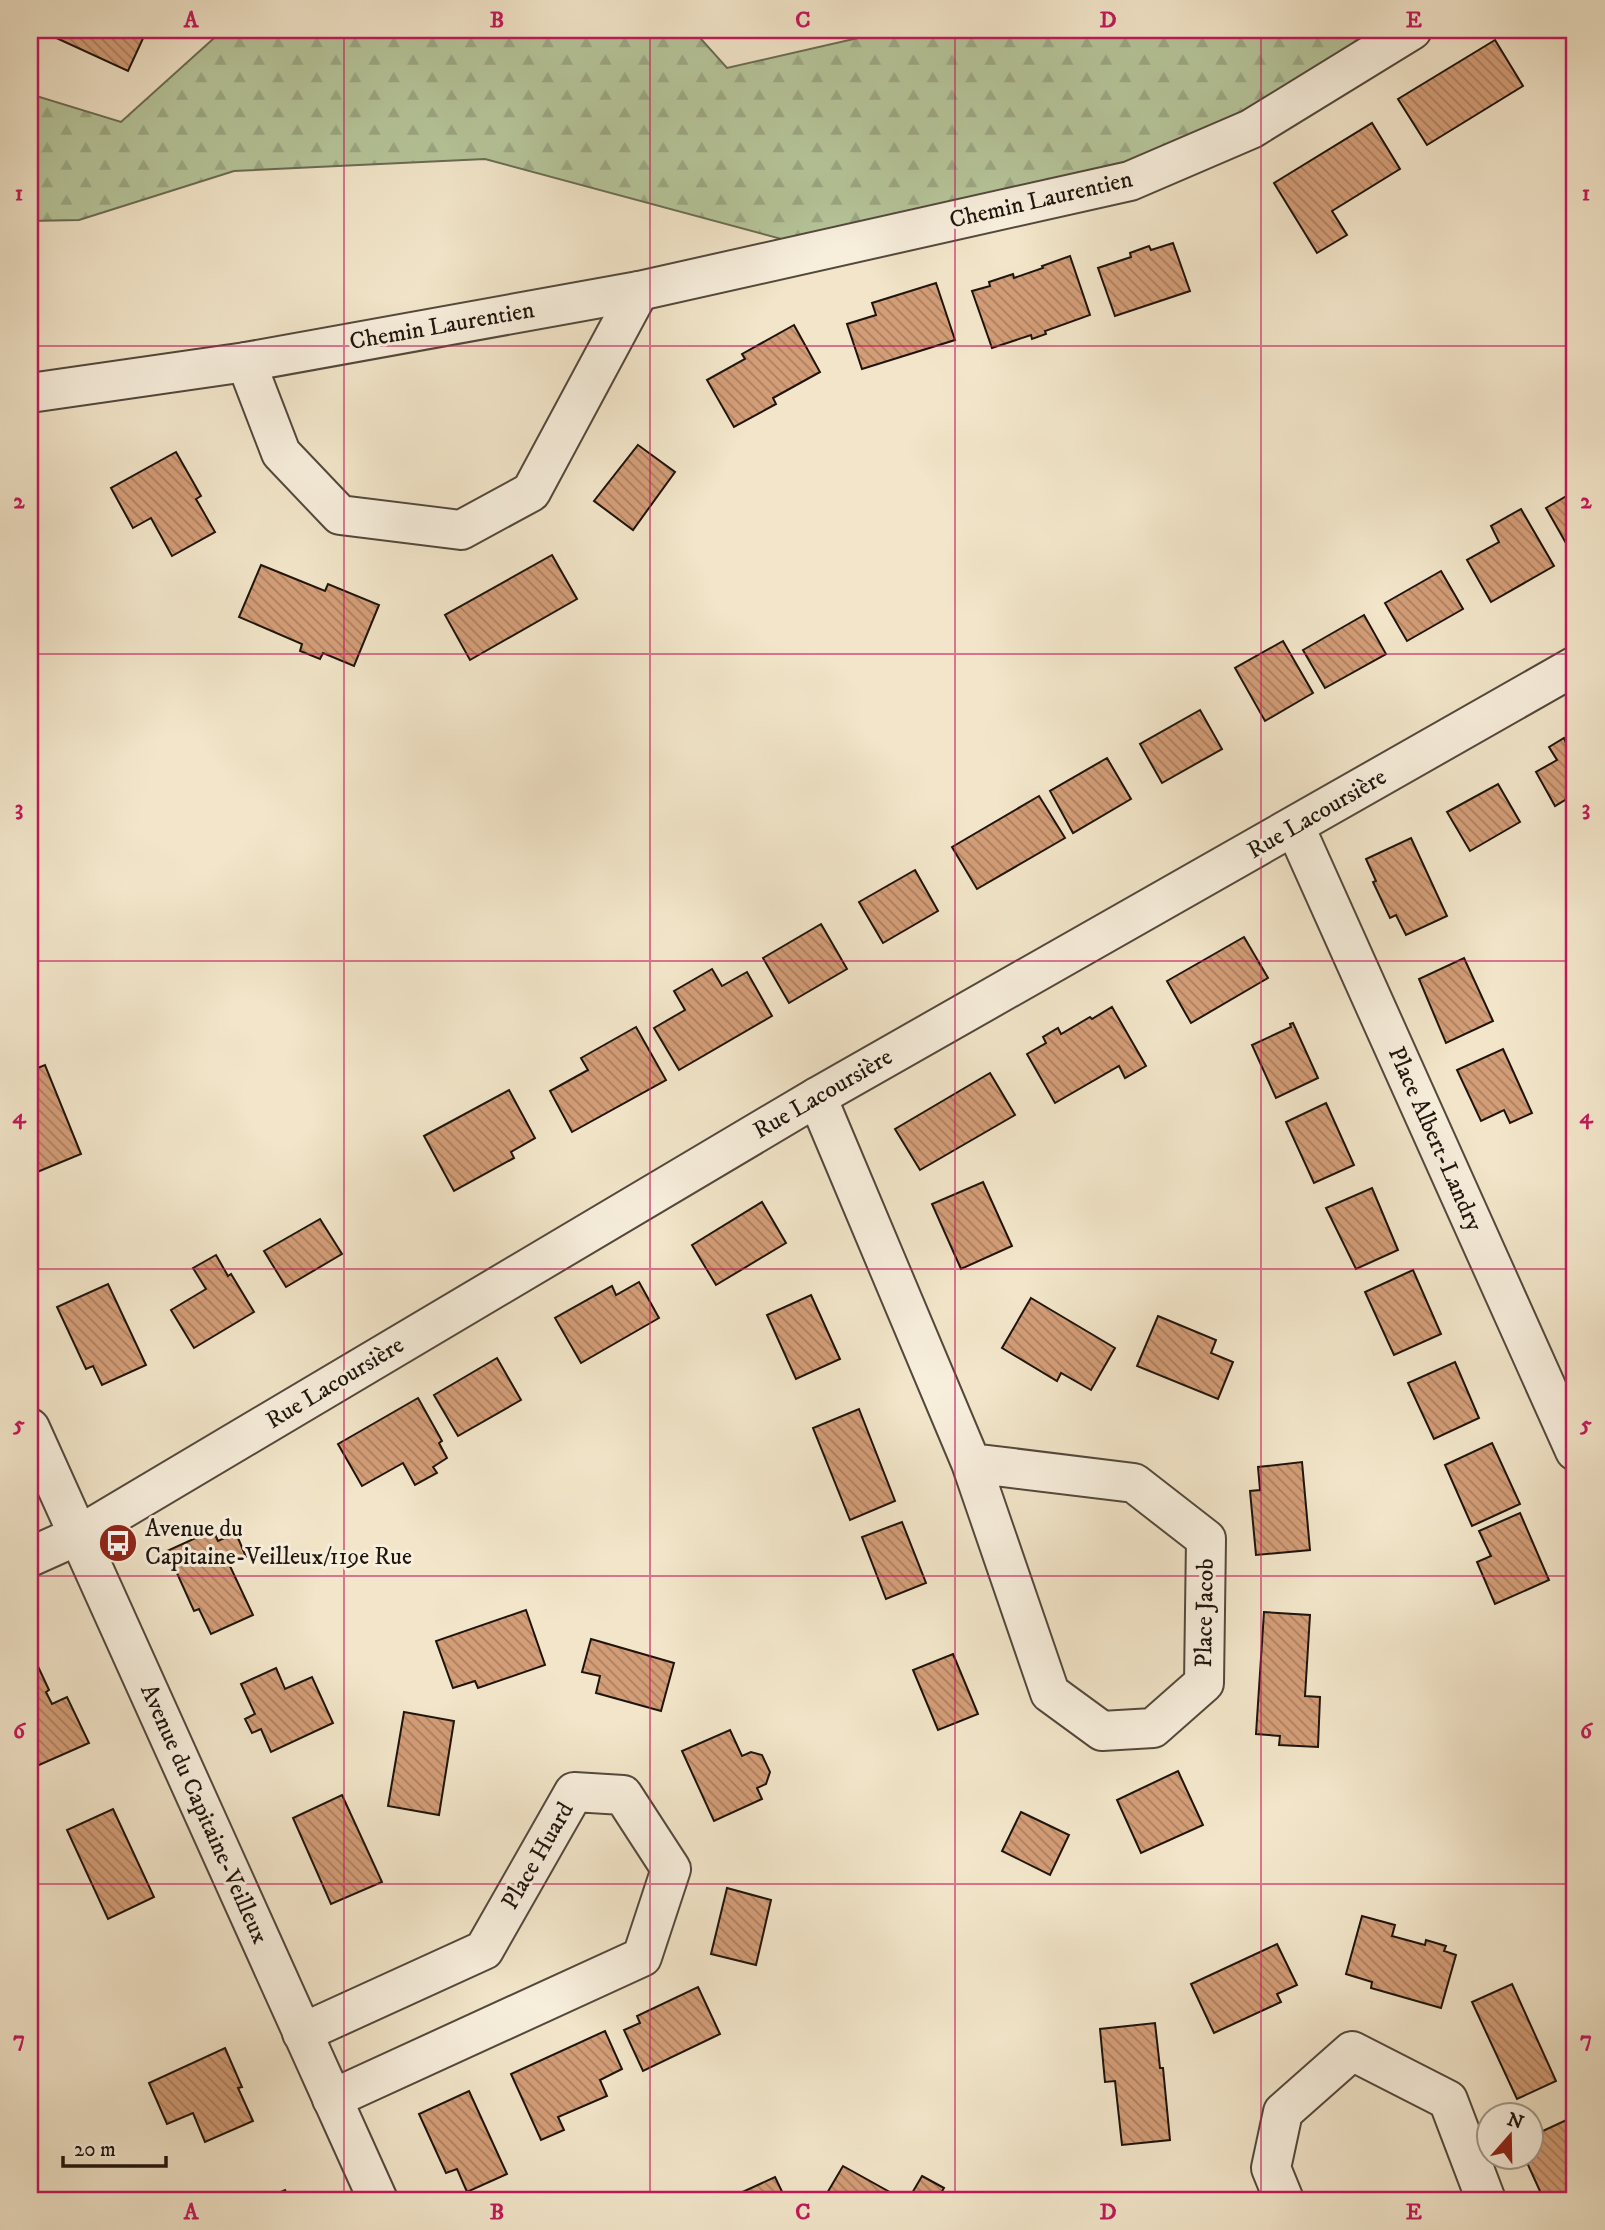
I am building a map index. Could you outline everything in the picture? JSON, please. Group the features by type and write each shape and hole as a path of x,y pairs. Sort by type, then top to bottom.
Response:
{"street":[{"name":"Chemin Laurentien","path":"30,393 246,362 639,290 1130,181 1251,129 1412,30"},
{"path":"246,362 281,453 340,515 461,530 531,492 639,290"},
{"name":"Rue Lacoursière","path":"30,1557 79,1535 817,1097 1575,667"},
{"name":"Place Albert-Landry","path":"1295,827 1575,1451"},
{"name":"Place Jacob","path":"817,1097 971,1462 1050,1693 1102,1731 1153,1728 1204,1683 1206,1539 1134,1483 971,1462"},
{"name":"Avenue du Capitaine-Veilleux","path":"30,1428 378,2200"},
{"name":"Place Huard","path":"302,2033 484,1950 574,1792 623,1795 671,1869 642,1957 332,2099"},
{"path":"1284,2200 1271,2168 1283,2112 1352,2051 1448,2100 1486,2200"}],"green space":[{"path":"223,30 693,30 727,68 893,30 1386,30 1251,129 822,250 485,159 234,171 79,220 30,221 30,94 121,122"}],"building":[{"path":"39,30 135,30 145,34 128,71"},
{"path":"1495,40 1523,86 1427,145 1398,99"},
{"path":"1372,123 1400,169 1332,211 1347,235 1317,253 1274,183"},
{"path":"1173,243 1190,291 1115,316 1098,268 1131,257 1130,253 1149,246 1151,250"},
{"path":"1070,256 1090,315 1045,331 1046,334 1032,339 1031,335 992,348 972,291 990,286 989,282 1013,274 1014,278"},
{"path":"936,283 955,340 862,369 847,324 876,315 872,303"},
{"path":"794,325 820,372 773,398 776,404 734,427 707,380 745,359 742,354"},
{"path":"638,445 675,472 633,530 594,501"},
{"path":"176,452 201,496 196,499 215,532 172,556 151,518 133,528 111,488"},
{"path":"1575,491 1575,550 1571,552 1546,508"},
{"path":"1521,509 1554,566 1491,602 1467,560 1499,542 1491,526"},
{"path":"552,555 577,599 470,660 445,615"},
{"path":"261,565 325,591 328,584 379,605 354,666 323,653 320,659 300,651 302,644 239,617"},
{"path":"1441,571 1463,609 1407,641 1385,603"},
{"path":"1364,615 1386,654 1325,688 1303,650"},
{"path":"1283,641 1313,693 1265,721 1235,668"},
{"path":"1200,710 1222,749 1162,783 1140,744"},
{"path":"1564,738 1566,743 1575,738 1575,794 1555,806 1536,772 1557,760 1549,747"},
{"path":"1107,758 1131,799 1073,833 1050,791"},
{"path":"1498,784 1520,822 1470,851 1447,812"},
{"path":"1039,796 1065,838 977,889 952,847"},
{"path":"1411,838 1447,916 1406,935 1396,915 1390,918 1373,882 1376,881 1366,859"},
{"path":"915,870 938,911 883,943 859,902"},
{"path":"821,924 847,969 789,1003 763,958"},
{"path":"1244,937 1268,978 1191,1023 1167,981"},
{"path":"1464,958 1493,1021 1446,1043 1419,979"},
{"path":"712,969 722,986 747,972 772,1016 679,1070 654,1028 685,1010 674,991"},
{"path":"1112,1007 1146,1066 1125,1078 1119,1066 1055,1103 1027,1054 1046,1043 1043,1037 1058,1028 1061,1034"},
{"path":"1293,1023 1318,1078 1276,1098 1252,1045 1291,1027 1290,1024"},
{"path":"636,1027 666,1080 572,1132 550,1091 588,1070 581,1058"},
{"path":"1503,1049 1532,1113 1510,1123 1504,1110 1481,1121 1457,1070"},
{"path":"45,1065 81,1154 30,1175 30,1071"},
{"path":"990,1073 1015,1115 920,1170 895,1129"},
{"path":"509,1090 535,1138 511,1152 514,1158 454,1191 424,1136"},
{"path":"1326,1103 1354,1165 1314,1183 1286,1122"},
{"path":"983,1182 1012,1246 961,1269 932,1204"},
{"path":"1372,1188 1398,1250 1356,1269 1326,1208"},
{"path":"762,1202 786,1243 716,1285 692,1245"},
{"path":"320,1219 342,1254 286,1287 264,1251"},
{"path":"216,1255 254,1312 194,1348 171,1310 206,1289 193,1268"},
{"path":"1413,1270 1441,1334 1394,1355 1365,1292"},
{"path":"639,1282 659,1318 581,1363 555,1318 612,1286 616,1295"},
{"path":"108,1284 146,1365 102,1385 93,1366 86,1369 57,1307"},
{"path":"811,1295 840,1359 796,1379 767,1315"},
{"path":"1031,1298 1115,1348 1091,1390 1061,1373 1057,1381 1002,1348"},
{"path":"1158,1316 1216,1340 1211,1353 1233,1362 1218,1399 1137,1366"},
{"path":"497,1358 521,1400 458,1436 434,1395"},
{"path":"1455,1362 1479,1418 1434,1439 1408,1383"},
{"path":"418,1398 442,1441 439,1443 447,1458 433,1467 437,1473 415,1485 403,1463 362,1486 338,1444"},
{"path":"859,1409 895,1501 850,1520 813,1428"},
{"path":"1492,1443 1520,1504 1472,1526 1445,1465"},
{"path":"1302,1462 1310,1550 1256,1555 1250,1491 1260,1490 1258,1467"},
{"path":"1520,1513 1549,1580 1495,1604 1477,1562 1491,1556 1479,1531"},
{"path":"902,1522 926,1583 886,1599 862,1537"},
{"path":"213,1530 218,1541 236,1533 246,1557 229,1564 253,1615 211,1634 199,1609 194,1611 167,1551"},
{"path":"526,1610 545,1665 478,1688 475,1681 453,1688 436,1641"},
{"path":"1264,1612 1310,1615 1305,1696 1320,1697 1318,1747 1279,1745 1280,1736 1256,1734"},
{"path":"591,1639 674,1663 661,1711 596,1693 600,1676 582,1672"},
{"path":"953,1654 978,1714 938,1730 913,1670"},
{"path":"35,1660 49,1690 46,1692 52,1704 67,1697 89,1743 30,1769 30,1662"},
{"path":"276,1668 285,1689 312,1677 333,1723 271,1752 261,1729 252,1733 245,1719 255,1714 241,1684"},
{"path":"404,1712 454,1721 439,1815 388,1806"},
{"path":"730,1730 742,1756 751,1752 762,1755 770,1772 766,1784 757,1788 762,1799 714,1821 682,1751"},
{"path":"1178,1771 1203,1825 1141,1853 1117,1800"},
{"path":"342,1795 382,1882 331,1904 293,1818"},
{"path":"113,1809 154,1897 108,1919 67,1830"},
{"path":"1021,1812 1069,1835 1050,1875 1002,1851"},
{"path":"727,1888 771,1900 756,1965 711,1954"},
{"path":"1362,1916 1395,1925 1392,1936 1425,1945 1426,1940 1446,1946 1444,1951 1456,1955 1441,2008 1371,1988 1372,1982 1346,1974"},
{"path":"1277,1944 1297,1985 1277,1994 1281,2002 1214,2033 1191,1984"},
{"path":"1512,1984 1556,2081 1517,2099 1472,2002"},
{"path":"698,1987 720,2034 643,2071 624,2030 640,2023 637,2016"},
{"path":"1155,2023 1160,2068 1163,2068 1170,2140 1122,2145 1115,2081 1105,2082 1100,2029"},
{"path":"605,2031 622,2069 600,2080 607,2096 558,2117 564,2130 541,2140 511,2074"},
{"path":"225,2048 242,2087 238,2088 253,2121 205,2142 193,2113 167,2124 149,2083"},
{"path":"469,2091 507,2174 467,2192 457,2169 446,2173 419,2114"},
{"path":"1575,2116 1575,2200 1544,2200 1530,2170 1546,2170 1546,2129"},
{"path":"843,2166 904,2200 823,2200"},
{"path":"922,2176 944,2188 937,2200 908,2200"},
{"path":"775,2177 786,2200 725,2200"},
{"path":"285,2190 290,2200 264,2200"},
{"path":"1196,2193 1197,2200 1137,2200 1137,2198"}],"place":[{"name":"Avenue du Capitaine-Veilleux/119e Rue","path":"118,1543"}]}
